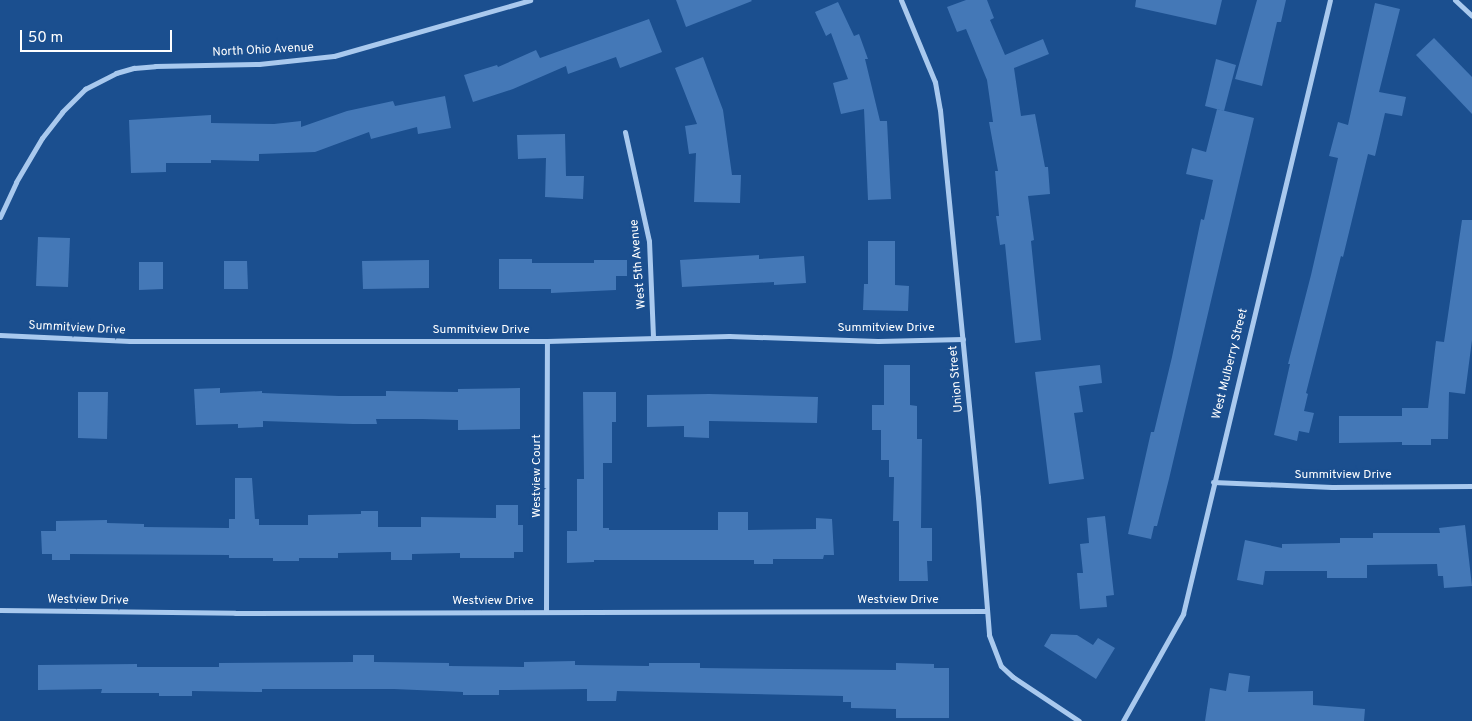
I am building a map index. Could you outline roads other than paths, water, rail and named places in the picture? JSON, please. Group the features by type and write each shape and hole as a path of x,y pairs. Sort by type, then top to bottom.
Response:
{"street":[{"name":"North Ohio Avenue","path":"0,217 16,182 42,138 62,112 85,89 116,73 134,68 259,64 334,56 530,0"},
{"name":"Union Street","path":"902,0 935,82 963,339 989,635 1001,666 1013,677 1079,721"},
{"name":"West Mulberry Street","path":"1123,721 1183,614 1213,482 1330,0"},
{"path":"1455,0 1472,16"},
{"name":"West 5th Avenue","path":"625,132 650,241 654,336"},
{"name":"Summitview Drive","path":"0,335 130,341 547,341 654,336 730,336 878,341 963,339"},
{"name":"Westview Court","path":"546,612 547,341"},
{"name":"Summitview Drive","path":"1213,482 1332,487 1472,486"},
{"name":"Westview Drive","path":"0,610 235,613 986,611"}]}
